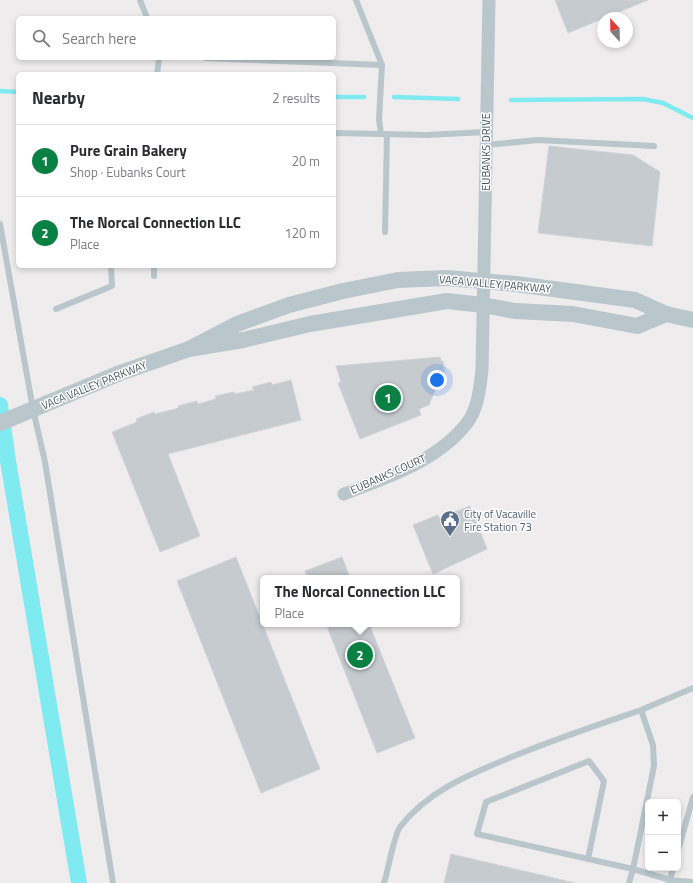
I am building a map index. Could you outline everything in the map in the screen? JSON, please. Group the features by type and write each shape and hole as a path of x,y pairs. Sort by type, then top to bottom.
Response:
{"street":[{"name":"EUBANKS DRIVE","path":"483,305 489,0"},
{"name":"VACA VALLEY PARKWAY","path":"0,423 120,373 189,349 238,324 288,305 343,291 398,280 447,278 516,284 635,300 666,314 693,320"},
{"name":"VACA VALLEY PARKWAY","path":"189,349 243,340 310,324 447,301 483,305 515,311 573,314 637,326 666,314"},
{"name":"EUBANKS COURT","path":"344,494 394,474 425,459 446,444 468,422 478,397 482,370 483,305"}],"lane":[{"path":"140,0 145,16"},
{"path":"356,0 382,65 379,119 384,134 385,232"},
{"path":"157,72 159,60"},
{"path":"256,60 382,65"},
{"path":"336,133 427,135 654,146"},
{"path":"0,224 28,411 45,462 113,883"},
{"path":"56,309 112,286 111,268"},
{"path":"154,268 154,276"},
{"path":"384,883 399,828 422,804 441,789 464,777 548,742 641,710 693,688"},
{"path":"629,883 654,766 653,745 641,710"},
{"path":"588,859 604,781 589,761 486,802 477,834 588,859 633,869 670,881 693,882"},
{"path":"681,840 693,797"},
{"path":"670,881 672,871"}],"building":[{"path":"555,0 648,0 619,12 597,12 597,21 568,33"},
{"path":"549,146 633,155 660,172 652,246 538,233"},
{"path":"440,357 441,361 443,361 445,375 435,379 437,385 429,405 419,409 421,415 360,439 338,383 341,382 336,366"},
{"path":"291,380 301,420 168,454 200,536 160,552 112,432 137,422 136,419 154,412 155,414 179,408 178,406 197,401 198,404 216,399 215,396 254,390 252,387 271,382 272,385"},
{"name":"City of Vacaville Fire Station 73","path":"470,506 487,549 433,574 413,525 438,515 439,518"},
{"path":"236,557 260,618 260,627 264,627 320,769 261,793 177,581"},
{"path":"342,557 349,575 307,575 305,571"},
{"path":"327,627 370,627 415,738 377,753"},
{"path":"451,854 575,883 444,883"}],"waterway":[{"path":"0,91 16,92"},
{"path":"336,97 364,97"},
{"path":"394,97 458,99"},
{"path":"511,100 643,99 663,103 693,118"},
{"path":"0,405 8,461 79,883"}],"place":[{"name":"Pure Grain Bakery","path":"388,398"},
{"name":"City of Vacaville Fire Station 73","path":"450,537"},
{"name":"The Norcal Connection LLC","path":"360,655"}]}
